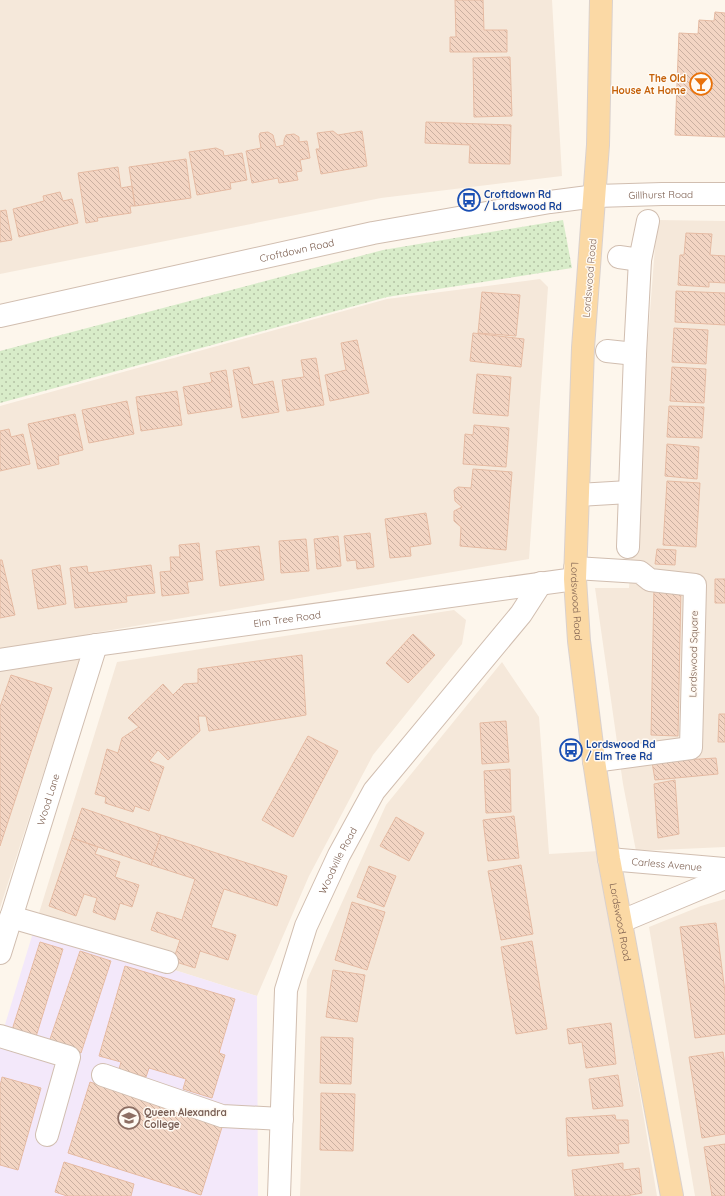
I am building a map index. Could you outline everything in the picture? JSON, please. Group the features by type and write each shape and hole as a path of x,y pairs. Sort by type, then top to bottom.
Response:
{"main road":[{"name":"Lordswood Road","path":"601,0 596,196 583,348 575,574 579,641 594,760 609,859 622,921 672,1196"}],"street":[{"name":"Gillhurst Road","path":"596,196 725,194"},
{"name":"Croftdown Road","path":"0,316 373,233 596,196"},
{"path":"628,547 629,492 640,260 648,221"},
{"path":"619,258 640,260"},
{"path":"607,351 635,354"},
{"path":"578,495 629,492"},
{"name":"Lordswood Square","path":"575,574 640,572 650,580 695,585 690,748 594,760"},
{"name":"Elm Tree Road","path":"0,660 96,645 542,583 575,574"},
{"name":"Woodville Road","path":"279,1196 286,990 306,926 339,855 374,791 521,614 542,583"},
{"name":"Wood Lane","path":"0,953 96,645"},
{"name":"Carless Avenue","path":"609,859 725,869"},
{"name":"Carless Avenue","path":"622,921 725,878"},
{"path":"11,916 166,962"},
{"path":"0,1036 69,1057 47,1135"},
{"path":"103,1075 222,1116 282,1119"}],"shaded area":[{"path":"0,0 552,0 562,176 381,198 0,274"},
{"path":"657,220 725,221 725,847 636,851 623,784 595,588 629,588"},
{"path":"540,279 548,287 529,559 88,634 0,908 0,406 387,299"},
{"path":"454,610 466,620 462,644 373,755 309,876 257,996 35,926 117,662"},
{"path":"502,662 539,717 549,854 599,851 657,1196 300,1196 307,980 386,805"},
{"path":"725,899 725,1196 695,1196 649,927 701,906"},
{"name":"Queen Alexandra College","path":"35,926 257,996 258,1196 0,1196 0,1041"}],"green space":[{"path":"563,220 572,268 387,297 0,403 0,351 383,250"}],"building":[{"path":"455,0 483,0 484,30 507,30 507,52 450,52 450,37 456,37"},
{"name":"The Old House At Home","path":"715,12 725,13 725,137 675,135 679,33 698,34 699,20 714,21"},
{"path":"510,57 512,116 474,117 473,58"},
{"path":"426,122 511,125 510,164 469,163 470,145 425,143"},
{"path":"333,131 338,135 362,131 367,166 321,174 316,149 320,149 317,133"},
{"path":"268,132 273,135 276,147 284,145 286,135 294,134 299,137 299,142 307,141 310,158 300,160 302,171 296,172 298,180 279,183 278,178 252,183 246,151 261,148 260,133"},
{"path":"216,148 223,151 224,156 242,153 247,180 230,183 231,189 197,195 189,152"},
{"path":"186,159 191,198 135,206 129,167"},
{"path":"118,167 121,188 132,186 135,206 130,206 131,213 97,218 98,221 86,223 78,173"},
{"path":"60,192 63,201 72,199 78,223 19,237 13,209 44,201 43,196"},
{"path":"6,210 12,240 0,242 0,211"},
{"path":"686,233 712,234 710,255 725,256 725,283 709,282 709,287 678,285 680,255 684,255"},
{"path":"676,291 725,293 725,325 675,322"},
{"path":"482,292 520,295 516,336 478,333"},
{"path":"674,328 708,330 706,364 672,362"},
{"path":"473,333 524,339 521,367 470,361"},
{"path":"357,340 369,393 330,401 325,375 346,370 341,343"},
{"path":"316,358 324,405 287,411 282,380 304,377 301,360"},
{"path":"249,367 253,385 273,381 279,412 242,418 233,370"},
{"path":"672,367 706,369 704,403 670,401"},
{"path":"226,370 232,407 188,414 183,387 212,382 210,373"},
{"path":"477,374 511,377 508,416 473,413"},
{"path":"177,391 182,425 141,431 136,397"},
{"path":"127,401 134,434 89,443 82,410"},
{"path":"669,406 704,407 702,438 667,437"},
{"path":"75,414 83,450 58,456 59,464 38,469 28,424"},
{"path":"474,425 509,428 506,467 463,464 465,434 473,435"},
{"path":"9,429 11,437 23,434 30,464 0,471 0,431"},
{"path":"667,444 699,447 697,479 665,476"},
{"path":"473,469 512,472 506,550 460,546 461,527 454,521 454,511 462,507 455,501 454,490 458,487 471,488"},
{"path":"667,481 700,483 696,547 663,545"},
{"path":"426,513 431,544 410,547 411,556 390,558 385,519"},
{"path":"370,533 374,567 357,569 356,560 347,561 344,536"},
{"path":"338,536 341,566 317,569 314,539"},
{"path":"306,539 309,571 281,573 279,541"},
{"path":"199,543 203,580 187,582 189,593 162,596 160,572 171,571 170,557 180,557 179,545"},
{"path":"259,546 264,580 220,586 216,551"},
{"path":"657,549 676,550 675,565 655,564"},
{"path":"0,560 2,560 15,615 0,618"},
{"path":"60,565 66,604 38,609 32,570"},
{"path":"151,565 155,593 126,596 127,602 75,608 70,568 87,566 88,573"},
{"path":"715,579 725,579 725,603 715,603"},
{"path":"654,587 681,587 678,736 651,735"},
{"path":"413,634 435,655 408,683 386,663"},
{"path":"302,655 306,715 209,731 206,716 198,716 200,731 168,760 158,750 149,761 164,767 149,811 135,806 133,812 105,803 106,797 95,794 107,749 118,753 122,738 139,727 128,718 163,684 173,695 184,684 198,683 198,669"},
{"path":"11,675 52,688 0,846 0,707"},
{"path":"719,714 725,714 725,742 718,742"},
{"path":"506,721 509,762 482,764 480,723"},
{"path":"308,736 338,751 293,837 262,820"},
{"path":"716,758 718,774 655,780 652,762"},
{"path":"510,769 511,812 486,813 484,771"},
{"path":"675,780 679,834 658,838 654,784"},
{"path":"82,808 161,835 151,865 72,838"},
{"path":"514,816 519,858 488,861 483,820"},
{"path":"396,817 424,833 409,861 380,846"},
{"path":"161,835 287,876 277,906 224,889 211,927 236,935 228,960 200,951 195,968 173,961 180,940 151,930 157,912 182,920 195,879 151,865"},
{"path":"72,838 98,847 95,854 120,862 115,877 139,885 132,907 120,903 115,920 93,912 97,898 84,894 76,916 49,906"},
{"path":"521,865 533,934 501,940 488,871"},
{"path":"369,866 396,876 384,907 357,897"},
{"path":"352,902 385,912 367,970 335,960"},
{"path":"716,923 725,992 725,1034 695,1038 680,927"},
{"path":"532,941 547,1029 516,1034 501,947"},
{"path":"40,942 63,949 35,1040 11,1033"},
{"path":"80,951 111,961 81,1053 49,1042"},
{"path":"125,966 235,999 219,1053 225,1055 212,1098 183,1089 186,1079 149,1068 146,1077 119,1069 121,1062 99,1056"},
{"path":"333,970 365,975 357,1022 326,1017"},
{"path":"611,1023 616,1064 586,1068 582,1042 569,1044 567,1029"},
{"path":"321,1037 353,1038 351,1084 320,1083"},
{"path":"723,1052 725,1065 725,1134 702,1138 689,1057"},
{"path":"618,1075 623,1106 593,1109 589,1079"},
{"path":"2,1077 41,1088 18,1170 0,1165 0,1086"},
{"path":"90,1082 223,1124 201,1195 68,1153"},
{"path":"321,1093 355,1094 353,1151 320,1150"},
{"path":"615,1115 616,1120 628,1120 629,1143 618,1144 619,1153 568,1156 566,1118"},
{"path":"725,1144 725,1196 712,1196 704,1147"},
{"path":"64,1162 134,1184 131,1196 67,1196 55,1192"},
{"path":"623,1163 623,1170 639,1168 642,1193 626,1196 575,1196 572,1170"}],"place":[{"name":"The Old House At Home","path":"701,84"},
{"name":"Croftdown Rd / Lordswood Rd","path":"469,200"},
{"name":"Lordswood Rd / Elm Tree Rd","path":"571,750"},
{"name":"Queen Alexandra College","path":"129,1118"}]}
